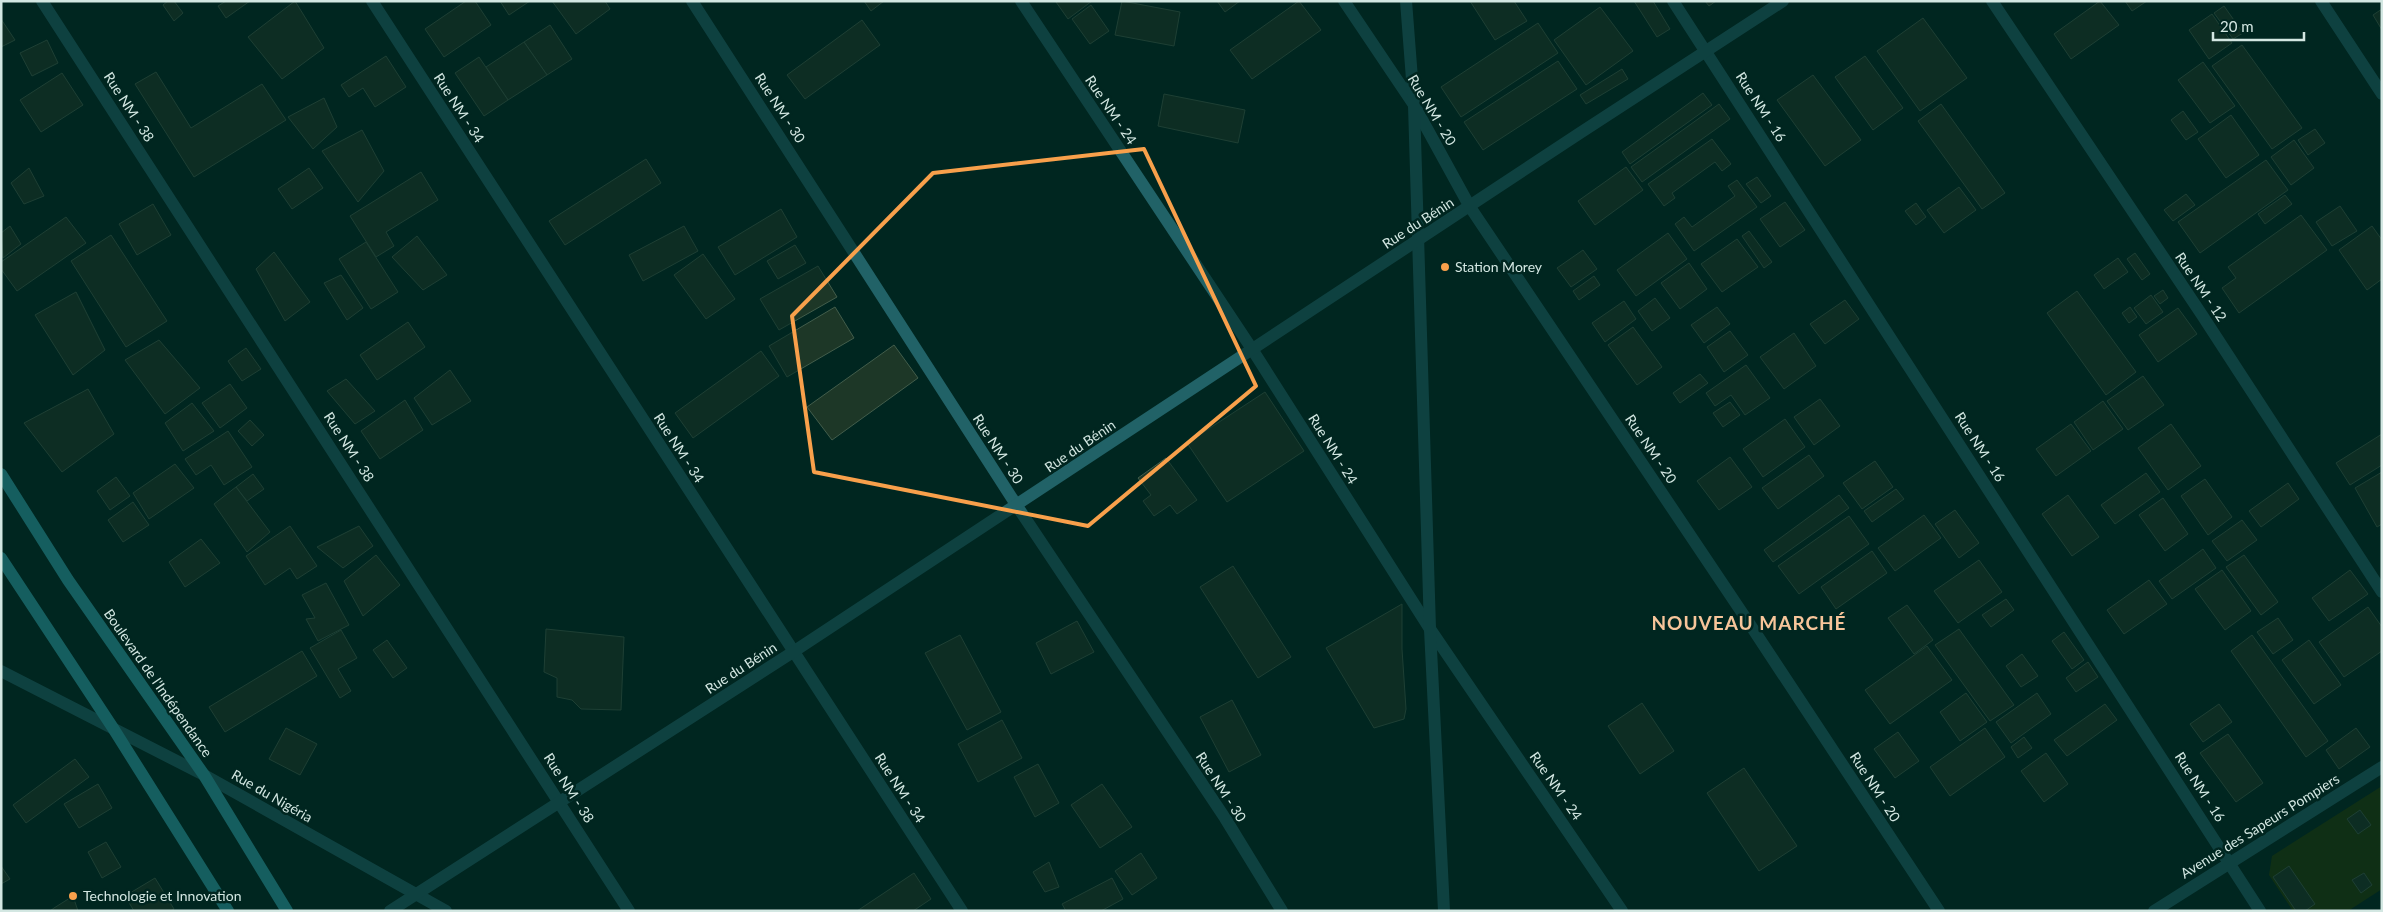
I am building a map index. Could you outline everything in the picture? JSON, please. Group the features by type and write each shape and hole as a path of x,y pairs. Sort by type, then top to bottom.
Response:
{"main road":[{"name":"Boulevard de l'Indépendance","path":"1,474 68,580 204,775 287,911"},
{"path":"1,558 113,728 228,911"}],"street":[{"name":"Rue NM - 38","path":"42,1 629,911"},
{"name":"Rue NM - 34","path":"372,1 962,911"},
{"name":"Rue NM - 30","path":"692,1 1017,506 1225,818 1282,911"},
{"name":"Rue NM - 24","path":"1020,1 1252,349 1430,629 1622,911"},
{"name":"Rue NM - 20","path":"1344,1 1414,105 1470,207 1749,623 1939,911"},
{"path":"1406,1 1414,105 1430,629 1444,911"},
{"name":"Rue NM - 16","path":"1674,1 2260,911"},
{"name":"Rue du Bénin","path":"390,911 794,652 1783,1"},
{"name":"Rue NM - 12","path":"1992,1 2202,315 2382,592"},
{"path":"2321,1 2382,94"},
{"name":"Rue du Nigéria","path":"1,671 204,775 446,911"},
{"name":"Avenue des Sapeurs Pompiers","path":"2154,911 2382,767"}],"highlighted area":[{"path":"1144,149 1256,386 1088,526 814,472 792,316 933,173"}],"green space":[{"path":"2382,786 2382,889 2348,911 2293,911 2269,875 2272,856"}],"building":[{"path":"168,1 174,1 183,13 174,21 163,5"},
{"path":"226,1 250,1 226,18 218,6"},
{"path":"295,1 324,48 282,79 248,37"},
{"path":"466,1 475,1 491,25 444,57 425,29"},
{"path":"500,1 530,1 509,15"},
{"path":"552,1 605,1 610,9 576,34"},
{"path":"864,1 884,1 871,11"},
{"path":"1092,1 1068,19 1056,2"},
{"path":"1122,1 1180,12 1174,46 1115,35"},
{"path":"1217,1 1240,1 1225,12"},
{"path":"1299,1 1321,30 1252,79 1230,50"},
{"path":"1470,1 1514,1 1527,21 1495,40"},
{"path":"1634,1 1653,1 1670,29 1657,37"},
{"path":"1705,1 1716,1 1709,6"},
{"path":"2100,1 2119,25 2071,59 2054,34"},
{"path":"2125,1 2147,1 2132,11"},
{"path":"1091,5 1109,31 1090,44 1072,19"},
{"path":"2224,6 2243,33 2233,39 2214,13"},
{"path":"1600,7 1633,51 1586,85 1554,40"},
{"path":"2382,9 2382,30 2373,15"},
{"path":"2212,14 2232,43 2209,59 2189,30"},
{"path":"1923,18 1967,78 1920,111 1877,51"},
{"path":"1,19 15,40 1,47"},
{"path":"862,20 880,45 805,99 787,75"},
{"path":"1538,23 1558,53 1461,117 1441,87"},
{"path":"550,25 572,59 547,75 524,42"},
{"path":"47,40 58,63 32,76 20,53"},
{"path":"524,42 547,75 508,100 486,67"},
{"path":"2242,45 2302,128 2272,149 2212,66"},
{"path":"386,56 406,87 375,107 363,88 349,97 341,85"},
{"path":"1865,56 1903,108 1873,130 1835,77"},
{"path":"479,57 508,100 484,116 455,73"},
{"path":"1558,61 1577,89 1483,150 1464,122"},
{"path":"2203,62 2235,106 2210,123 2178,80"},
{"path":"1622,69 1628,79 1586,104 1580,95"},
{"path":"156,72 191,128 262,84 286,120 194,177 135,84"},
{"path":"62,73 83,105 41,132 20,100"},
{"path":"1813,75 1861,140 1825,166 1777,100"},
{"path":"1703,93 1712,105 1630,164 1622,152"},
{"path":"1164,94 1245,110 1238,143 1158,126"},
{"path":"324,98 337,127 313,149 288,117"},
{"path":"1719,104 1730,119 1642,182 1631,167"},
{"path":"1941,104 2005,193 1982,209 1918,121"},
{"path":"2183,111 2198,132 2186,140 2171,120"},
{"path":"2231,115 2259,155 2226,178 2198,139"},
{"path":"2315,129 2325,143 2308,155 2298,140"},
{"path":"362,130 384,171 358,202 322,151"},
{"path":"1712,139 1731,164 1722,171 1715,162 1672,193 1675,198 1664,206 1648,184"},
{"path":"2294,140 2314,168 2291,185 2271,157"},
{"path":"646,159 661,183 565,245 549,221"},
{"path":"2266,160 2288,190 2200,253 2178,222"},
{"path":"1626,167 1643,190 1595,225 1578,201"},
{"path":"29,168 44,196 24,204 11,183"},
{"path":"309,168 323,188 292,209 278,189"},
{"path":"421,172 438,200 386,232 394,246 376,257 350,216"},
{"path":"1757,177 1771,196 1761,203 1746,184"},
{"path":"1737,180 1757,207 1694,251 1675,224 1684,217 1692,227 1735,196 1728,186"},
{"path":"1959,187 1976,210 1944,233 1927,210"},
{"path":"2186,194 2195,205 2173,221 2164,210"},
{"path":"2285,195 2292,204 2265,224 2258,214"},
{"path":"1785,202 1805,230 1780,247 1760,219"},
{"path":"1916,203 1926,217 1916,225 1905,211"},
{"path":"153,204 171,235 137,255 119,224"},
{"path":"2340,206 2357,231 2332,246 2316,222"},
{"path":"781,209 797,237 735,275 718,247"},
{"path":"2301,215 2327,250 2239,313 2222,288 2236,278 2228,267"},
{"path":"66,217 86,243 17,291 1,269 1,262"},
{"path":"10,226 21,244 3,258 1,233"},
{"path":"684,226 698,251 643,281 629,255"},
{"path":"2372,226 2382,240 2382,279 2367,290 2339,250"},
{"path":"1749,231 1772,262 1764,268 1742,236"},
{"path":"1668,233 1687,259 1636,296 1617,270"},
{"path":"111,235 167,321 126,347 71,261"},
{"path":"417,236 447,275 423,290 392,257"},
{"path":"1737,239 1758,267 1722,292 1701,264"},
{"path":"366,242 398,292 371,309 339,259"},
{"path":"795,245 806,263 778,279 767,261"},
{"path":"1583,250 1597,269 1571,287 1557,268"},
{"path":"274,252 310,302 285,321 256,269"},
{"path":"2135,253 2150,274 2142,280 2127,259"},
{"path":"703,254 735,299 706,319 674,275"},
{"path":"2118,258 2128,272 2104,289 2094,275"},
{"path":"1689,263 1707,289 1680,309 1661,283"},
{"path":"818,266 837,297 779,330 760,299"},
{"path":"341,275 363,308 347,320 324,283"},
{"path":"1594,276 1600,285 1579,300 1573,291"},
{"path":"2163,290 2168,298 2160,304 2154,296"},
{"path":"2077,291 2136,372 2106,395 2047,313"},
{"path":"76,292 105,350 73,375 35,315"},
{"path":"2151,295 2163,312 2146,324 2134,308"},
{"path":"1655,298 1670,318 1652,331 1638,311"},
{"path":"1845,300 1859,319 1825,344 1810,324"},
{"path":"1624,301 1636,319 1605,342 1592,323"},
{"path":"835,307 854,338 787,377 769,346"},
{"path":"1717,307 1730,324 1704,343 1691,325"},
{"path":"2130,307 2137,317 2129,323 2122,313"},
{"path":"2178,308 2197,334 2158,362 2139,335"},
{"path":"408,322 425,347 377,380 360,355"},
{"path":"1633,327 1662,367 1637,385 1608,345"},
{"path":"1730,331 1748,355 1724,372 1707,347"},
{"path":"1794,333 1816,366 1784,389 1760,357"},
{"path":"159,340 200,388 165,414 125,360"},
{"path":"894,345 918,378 832,440 807,407"},
{"path":"246,348 261,369 242,381 228,361"},
{"path":"761,351 779,376 693,438 675,413"},
{"path":"1746,365 1770,398 1745,415 1731,395 1715,406 1706,393"},
{"path":"450,370 471,401 432,425 414,398"},
{"path":"1700,374 1708,383 1680,403 1673,393"},
{"path":"2143,376 2164,405 2128,430 2107,401"},
{"path":"346,379 375,411 355,424 327,391"},
{"path":"230,384 247,408 220,428 202,403"},
{"path":"88,389 114,434 62,472 24,423"},
{"path":"1265,392 1304,451 1227,502 1187,443"},
{"path":"1820,399 1840,426 1814,445 1794,417"},
{"path":"405,400 423,430 380,459 361,431"},
{"path":"2103,401 2123,429 2093,450 2074,422"},
{"path":"1730,402 1740,415 1723,427 1713,413"},
{"path":"192,403 214,431 183,451 165,423"},
{"path":"1785,419 1805,447 1763,477 1743,449"},
{"path":"250,420 264,435 252,446 238,431"},
{"path":"2071,424 2091,451 2056,476 2036,449"},
{"path":"2171,424 2201,466 2168,490 2138,448"},
{"path":"228,431 252,467 224,485 211,465 196,475 185,459"},
{"path":"2382,434 2382,465 2350,485 2336,463"},
{"path":"1809,455 1824,476 1778,509 1762,488"},
{"path":"1730,457 1752,487 1719,510 1697,481"},
{"path":"1166,458 1197,500 1177,514 1170,505 1154,516 1143,501 1151,495 1138,478"},
{"path":"1875,461 1893,487 1862,509 1843,483"},
{"path":"175,464 194,488 149,519 133,493"},
{"path":"2382,472 2382,524 2377,527 2355,488"},
{"path":"2146,473 2160,492 2115,524 2101,505"},
{"path":"253,474 264,489 247,501 236,487"},
{"path":"116,477 130,496 110,510 97,491"},
{"path":"2205,479 2232,517 2208,535 2181,496"},
{"path":"2288,483 2299,499 2261,527 2249,511"},
{"path":"236,487 270,532 247,552 214,504"},
{"path":"1896,489 1904,499 1872,522 1864,511"},
{"path":"1839,495 1849,508 1773,562 1764,550"},
{"path":"2068,495 2099,537 2072,556 2042,514"},
{"path":"2163,498 2188,534 2165,551 2139,515"},
{"path":"133,502 149,525 123,542 108,520"},
{"path":"1955,510 1979,543 1959,558 1935,524"},
{"path":"1924,515 1941,538 1895,571 1878,548"},
{"path":"1849,516 1869,544 1799,594 1778,566"},
{"path":"2242,520 2257,540 2227,561 2212,541"},
{"path":"290,526 317,566 297,579 290,568 265,585 246,556"},
{"path":"359,526 373,546 343,568 317,547"},
{"path":"201,539 220,563 185,587 169,562"},
{"path":"2203,549 2216,568 2172,599 2159,581"},
{"path":"1872,551 1887,573 1836,609 1821,587"},
{"path":"376,555 400,585 363,616 344,581"},
{"path":"2244,555 2278,602 2261,615 2226,567"},
{"path":"1979,560 2002,592 1958,623 1934,591"},
{"path":"1233,566 1291,657 1258,678 1200,587"},
{"path":"2222,570 2251,611 2225,630 2195,589"},
{"path":"2350,570 2368,594 2329,621 2312,598"},
{"path":"2149,580 2167,604 2124,634 2107,610"},
{"path":"326,583 349,625 318,641 306,619 315,618 302,595"},
{"path":"2006,599 2014,610 1991,627 1982,615"},
{"path":"1402,604 1402,649 1406,709 1404,719 1374,728 1326,648"},
{"path":"1907,605 1933,640 1914,654 1888,618"},
{"path":"2368,607 2382,627 2382,651 2344,677 2319,642"},
{"path":"2278,618 2293,640 2273,654 2257,632"},
{"path":"1077,621 1094,652 1051,674 1036,643"},
{"path":"546,629 624,637 621,710 581,709 572,700 557,697 557,678 544,672"},
{"path":"1959,629 2014,705 1990,721 1935,645"},
{"path":"341,630 357,658 338,669 351,691 340,698 310,648"},
{"path":"2064,632 2084,660 2072,669 2052,641"},
{"path":"960,635 1001,712 967,730 925,653"},
{"path":"2252,635 2328,741 2306,757 2231,651"},
{"path":"387,640 407,668 393,678 373,650"},
{"path":"2309,640 2341,685 2314,704 2282,660"},
{"path":"1927,646 1952,680 1890,724 1865,690"},
{"path":"302,651 317,676 225,732 209,707"},
{"path":"2022,654 2038,676 2021,687 2006,666"},
{"path":"2088,662 2098,677 2076,692 2066,678"},
{"path":"1966,693 1987,722 1960,741 1940,712"},
{"path":"2037,693 2051,714 2011,743 1996,722"},
{"path":"1232,700 1261,755 1229,772 1200,717"},
{"path":"1642,703 1674,751 1640,774 1608,726"},
{"path":"2105,704 2117,720 2067,756 2054,740"},
{"path":"2219,704 2232,722 2203,742 2190,724"},
{"path":"1002,720 1022,758 978,782 958,744"},
{"path":"286,728 317,744 300,775 269,759"},
{"path":"1985,728 2005,757 1950,796 1930,767"},
{"path":"2356,728 2370,747 2339,769 2326,750"},
{"path":"1898,732 1919,761 1895,778 1874,749"},
{"path":"2228,734 2263,783 2236,802 2200,753"},
{"path":"2024,737 2032,748 2018,758 2011,747"},
{"path":"2046,753 2068,784 2044,802 2021,771"},
{"path":"75,759 89,777 26,823 13,805"},
{"path":"1038,764 1059,803 1035,817 1014,777"},
{"path":"1744,768 1797,846 1759,871 1707,793"},
{"path":"98,784 112,808 79,828 64,804"},
{"path":"1102,784 1132,827 1100,848 1071,805"},
{"path":"2360,810 2371,825 2358,834 2347,819"},
{"path":"106,842 121,867 102,878 88,852"},
{"path":"1141,853 1157,878 1132,895 1115,871"},
{"path":"1049,862 1059,887 1045,892 1033,872"},
{"path":"1,866 10,879 1,884"},
{"path":"2289,866 2315,904 2305,911 2296,911 2273,877"},
{"path":"914,873 931,899 913,911 857,911"},
{"path":"2364,873 2372,885 2361,893 2352,880"},
{"path":"155,878 174,909 171,911 134,911 125,896"},
{"path":"1112,878 1123,899 1101,911 1066,911 1062,904"},
{"path":"73,896 78,911 50,911 54,908"}],"place":[{"name":"Station Morey","path":"1445,267"},
{"name":"Technologie et Innovation","path":"73,896"}],"district":[{"name":"NOUVEAU MARCHÉ","path":"1749,623"}]}
